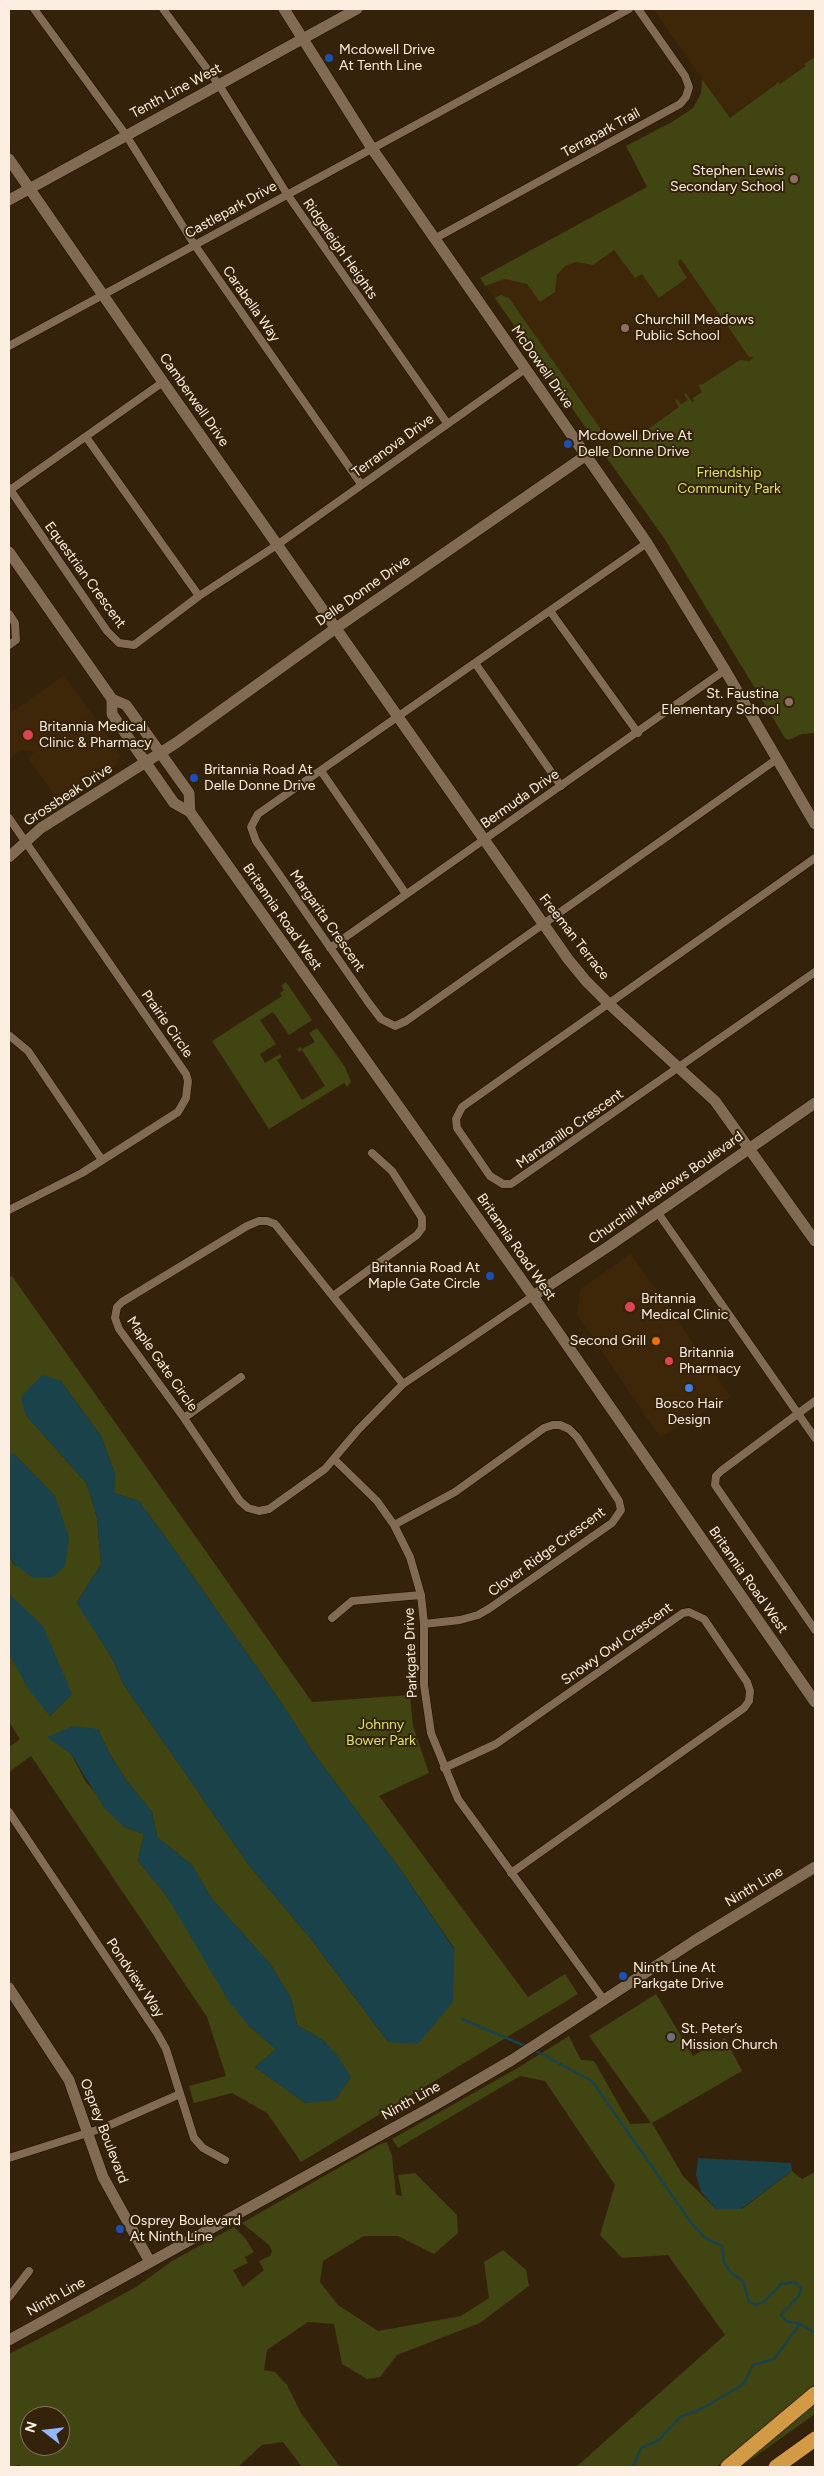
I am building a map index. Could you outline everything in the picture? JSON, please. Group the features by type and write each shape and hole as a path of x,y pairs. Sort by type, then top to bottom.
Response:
{"highway":[{"path":"728,2467 815,2394"},
{"path":"776,2467 815,2439"}],"street":[{"name":"Carabella Way","path":"34,9 126,135 194,244 361,484"},
{"name":"Ridgeleigh Heights","path":"163,9 219,85 286,194 447,423"},
{"name":"McDowell Drive","path":"284,9 373,150 646,543 725,670 815,824"},
{"name":"Tenth Line West","path":"9,200 357,9"},
{"name":"Castlepark Drive","path":"101,294 286,194 373,150 629,9"},
{"name":"Terrapark Trail","path":"434,238 680,104 686,97 689,87 685,76 638,9"},
{"name":"Camberwell Drive","path":"9,159 162,382 336,628"},
{"path":"9,346 101,294"},
{"name":"Terranova Drive","path":"277,545 525,369"},
{"path":"9,489 86,437 162,382"},
{"path":"86,437 199,596"},
{"name":"Delle Donne Drive","path":"146,763 336,628 585,456"},
{"name":"Equestrian Crescent","path":"9,489 107,631 119,643 134,645 199,596 277,545"},
{"path":"398,717 646,543"},
{"name":"Britannia Road West","path":"9,552 112,699 126,705 188,793 190,812"},
{"path":"550,611 638,733"},
{"path":"9,614 15,623 16,640 9,645"},
{"name":"Freeman Terrace","path":"336,628 586,981 715,1101 815,1241"},
{"path":"475,663 561,786"},
{"name":"Bermuda Drive","path":"330,948 725,670"},
{"name":"Britannia Road West","path":"112,699 112,714 174,803 190,812 533,1296 815,1702"},
{"name":"Margarita Crescent","path":"398,717 258,814 251,827 256,841 330,948 381,1019 395,1026 406,1021 544,924"},
{"path":"544,924 777,759"},
{"name":"Grossbeak Drive","path":"9,857 47,824 146,763"},
{"path":"321,771 406,894"},
{"name":"Prairie Circle","path":"9,818 186,1074 188,1082 186,1098 178,1112 82,1173 9,1210"},
{"name":"Manzanillo Crescent","path":"815,858 462,1106 458,1112 457,1128 490,1176 503,1184 511,1184 815,972"},
{"path":"10,1036 28,1051 102,1160"},
{"name":"Churchill Meadows Boulevard","path":"533,1296 658,1213 815,1103"},
{"path":"333,1296 417,1235 422,1228 422,1218 392,1172 372,1153"},
{"path":"658,1213 815,1438"},
{"name":"Maple Gate Circle","path":"403,1384 275,1224 267,1221 259,1221 247,1226 122,1302 117,1308 115,1318 119,1329 184,1418 240,1502 259,1511 270,1509 335,1460 358,1430 403,1384 533,1296"},
{"path":"184,1418 242,1377"},
{"path":"815,1401 721,1471 716,1476 715,1485 815,1630"},
{"name":"Clover Ridge Crescent","path":"394,1525 455,1492 544,1428 560,1424 578,1437 619,1501 621,1510 612,1523 490,1608 478,1615 460,1620 424,1624"},
{"name":"Parkgate Drive","path":"335,1460 358,1480 394,1525 410,1557 422,1595 426,1710 431,1733 458,1799 604,2000"},
{"path":"332,1618 352,1601 422,1595"},
{"name":"Snowy Owl Crescent","path":"444,1768 496,1744 682,1613 690,1612 704,1619 747,1682 750,1691 749,1701 744,1708 511,1872"},
{"name":"Pondview Way","path":"9,1812 157,2033 166,2049 194,2138 203,2148 225,2160"},
{"name":"Ninth Line","path":"9,2340 427,2110 512,2060 694,1941 815,1867"},
{"name":"Osprey Boulevard","path":"9,1988 69,2080 103,2177 150,2262"},
{"path":"9,2158 88,2133 180,2094"},
{"path":"9,2297 29,2271"}],"shaded area":[{"path":"653,9 815,9 815,240 726,113"},
{"name":"Churchill Meadows Public School","path":"642,189 753,359 609,461 480,278"},
{"path":"64,675 120,754 120,758 118,764 58,800 28,758 34,752 21,750 9,759 9,714"},
{"path":"631,1254 731,1397 660,1437 577,1315 580,1289"}],"green space":[{"name":"Friendship Community Park","path":"815,57 815,733 802,734 789,740 785,738 664,538 604,454 629,434 634,439 679,407 675,401 677,399 681,404 688,400 684,395 686,393 692,402 694,401 693,398 702,392 698,385 703,384 740,360 750,361 753,357 749,357 681,259 678,261 679,265 687,278 659,298 642,274 635,278 614,250 593,265 576,262 565,266 557,275 555,292 540,302 527,284 505,279 485,286 480,278 647,187 626,146 672,122 693,108 701,93 702,79 730,118 778,83 780,84 806,66 804,64"},
{"path":"501,295 509,298 600,428 600,435 595,441 495,298"},
{"path":"286,982 312,1020 289,1035 273,1012 260,1020 276,1044 260,1054 265,1063 280,1054 282,1057 277,1060 302,1100 325,1086 302,1050 299,1052 297,1049 300,1047 302,1049 315,1042 309,1033 317,1028 345,1067 351,1082 347,1087 344,1083 269,1129 212,1041 282,996 280,993 284,990 281,986"},
{"name":"Johnny Bower Park","path":"12,1276 312,1702 410,1695 413,1726 429,1773 379,1796 528,1997 565,1974 578,1994 301,2162 267,2113 232,2093 194,2103 189,2086 226,2076 207,2017 31,1756 9,1772 9,1747 20,1739 9,1722 9,1654 50,1716 72,1694 9,1594 9,1556 15,1566 55,1496 17,1457 9,1452 9,1278","holes":["60,1380 101,1436 115,1474 114,1493 139,1501 281,1702 312,1751 401,1870 454,1948 388,2042 310,1938 248,1864 124,1685 112,1658 77,1602 101,1564 97,1518 87,1484 25,1414","98,1729 108,1751 126,1780 152,1812 157,1837 192,1865 212,1899 271,1965 291,1998 297,2025 323,2040 351,2077 305,2103 255,2067 276,2049 249,2026 166,1895 138,1861 144,1834 124,1827 86,1782 71,1754 48,1737"]},
{"path":"656,1994 693,2056 725,2038 742,2071 652,2123 683,2176 716,2209 742,2209 792,2171 802,2179 815,2172 815,2384 716,2467 576,2467 725,2335 668,2255 622,2258 600,2235 615,2185 545,2081 520,2076 398,2148 392,2139 516,2069 569,2036 581,2060 594,2061 630,2124 651,2123 589,2036"},
{"path":"387,2142 392,2156 396,2195 402,2196 398,2175 415,2173 457,2215 458,2233 434,2254 398,2236 364,2236 323,2261 320,2282 338,2305 378,2331 461,2316 489,2298 484,2262 503,2250 526,2270 529,2286 480,2323 397,2355 380,2377 367,2379 342,2364 334,2324 308,2322 267,2350 264,2370 275,2372 287,2385 301,2413 340,2467 302,2467 283,2442 262,2445 238,2467 22,2467 19,2465 9,2467 9,2354 136,2287 172,2261 234,2227 245,2238 254,2252 245,2257 248,2263 233,2270 243,2287 264,2270 259,2261 270,2256 272,2251 269,2245 242,2223 380,2144"},
{"path":"815,2401 815,2414 742,2466 741,2463"}],"water":[{"path":"42,1375 60,1380 101,1436 115,1474 114,1493 139,1501 281,1702 312,1751 401,1870 454,1949 453,2002 418,2044 388,2042 310,1938 248,1864 124,1685 112,1658 82,1612 77,1602 101,1564 97,1518 87,1484 25,1414 21,1397"},
{"path":"9,1452 17,1457 55,1496 69,1538 65,1566 53,1577 33,1578 15,1565 9,1556"},
{"path":"9,1594 43,1626 72,1694 50,1716 29,1690 9,1654"},
{"path":"73,1726 98,1729 108,1751 126,1780 152,1812 157,1837 192,1865 212,1899 271,1965 291,1998 297,2025 323,2040 337,2055 351,2077 335,2100 305,2103 255,2067 276,2049 249,2026 229,2002 166,1895 138,1861 144,1834 124,1827 105,1809 71,1754 47,1737"},
{"path":"698,2158 791,2163 792,2171 741,2209 716,2209 701,2192 696,2175"}],"waterway":[{"path":"462,2019 525,2046"},
{"path":"534,2050 592,2081 690,2221 705,2238 722,2246 724,2262 731,2273 743,2281 749,2302 757,2305 766,2300 781,2284 794,2282 801,2288 799,2296 781,2315 786,2321 800,2324 815,2333"},
{"path":"633,2467 641,2448 659,2440 680,2417 703,2408 744,2384 753,2365 774,2359 800,2324"}],"place":[{"name":"Mcdowell Drive At Tenth Line","path":"329,58"},
{"name":"Stephen Lewis Secondary School","path":"794,179"},
{"name":"Churchill Meadows Public School","path":"625,328"},
{"name":"Mcdowell Drive At Delle Donne Drive","path":"568,444"},
{"name":"St. Faustina Elementary School","path":"789,702"},
{"name":"Britannia Medical Clinic & Pharmacy","path":"28,735"},
{"name":"Britannia Road At Delle Donne Drive","path":"194,778"},
{"name":"Britannia Road At Maple Gate Circle","path":"490,1276"},
{"name":"Britannia Medical Clinic","path":"630,1307"},
{"name":"Second Grill","path":"656,1341"},
{"name":"Britannia Pharmacy","path":"669,1361"},
{"name":"Bosco Hair Design","path":"689,1388"},
{"name":"Ninth Line At Parkgate Drive","path":"623,1976"},
{"name":"St. Peter’s Mission Church","path":"671,2037"},
{"name":"Osprey Boulevard At Ninth Line","path":"120,2229"}]}
